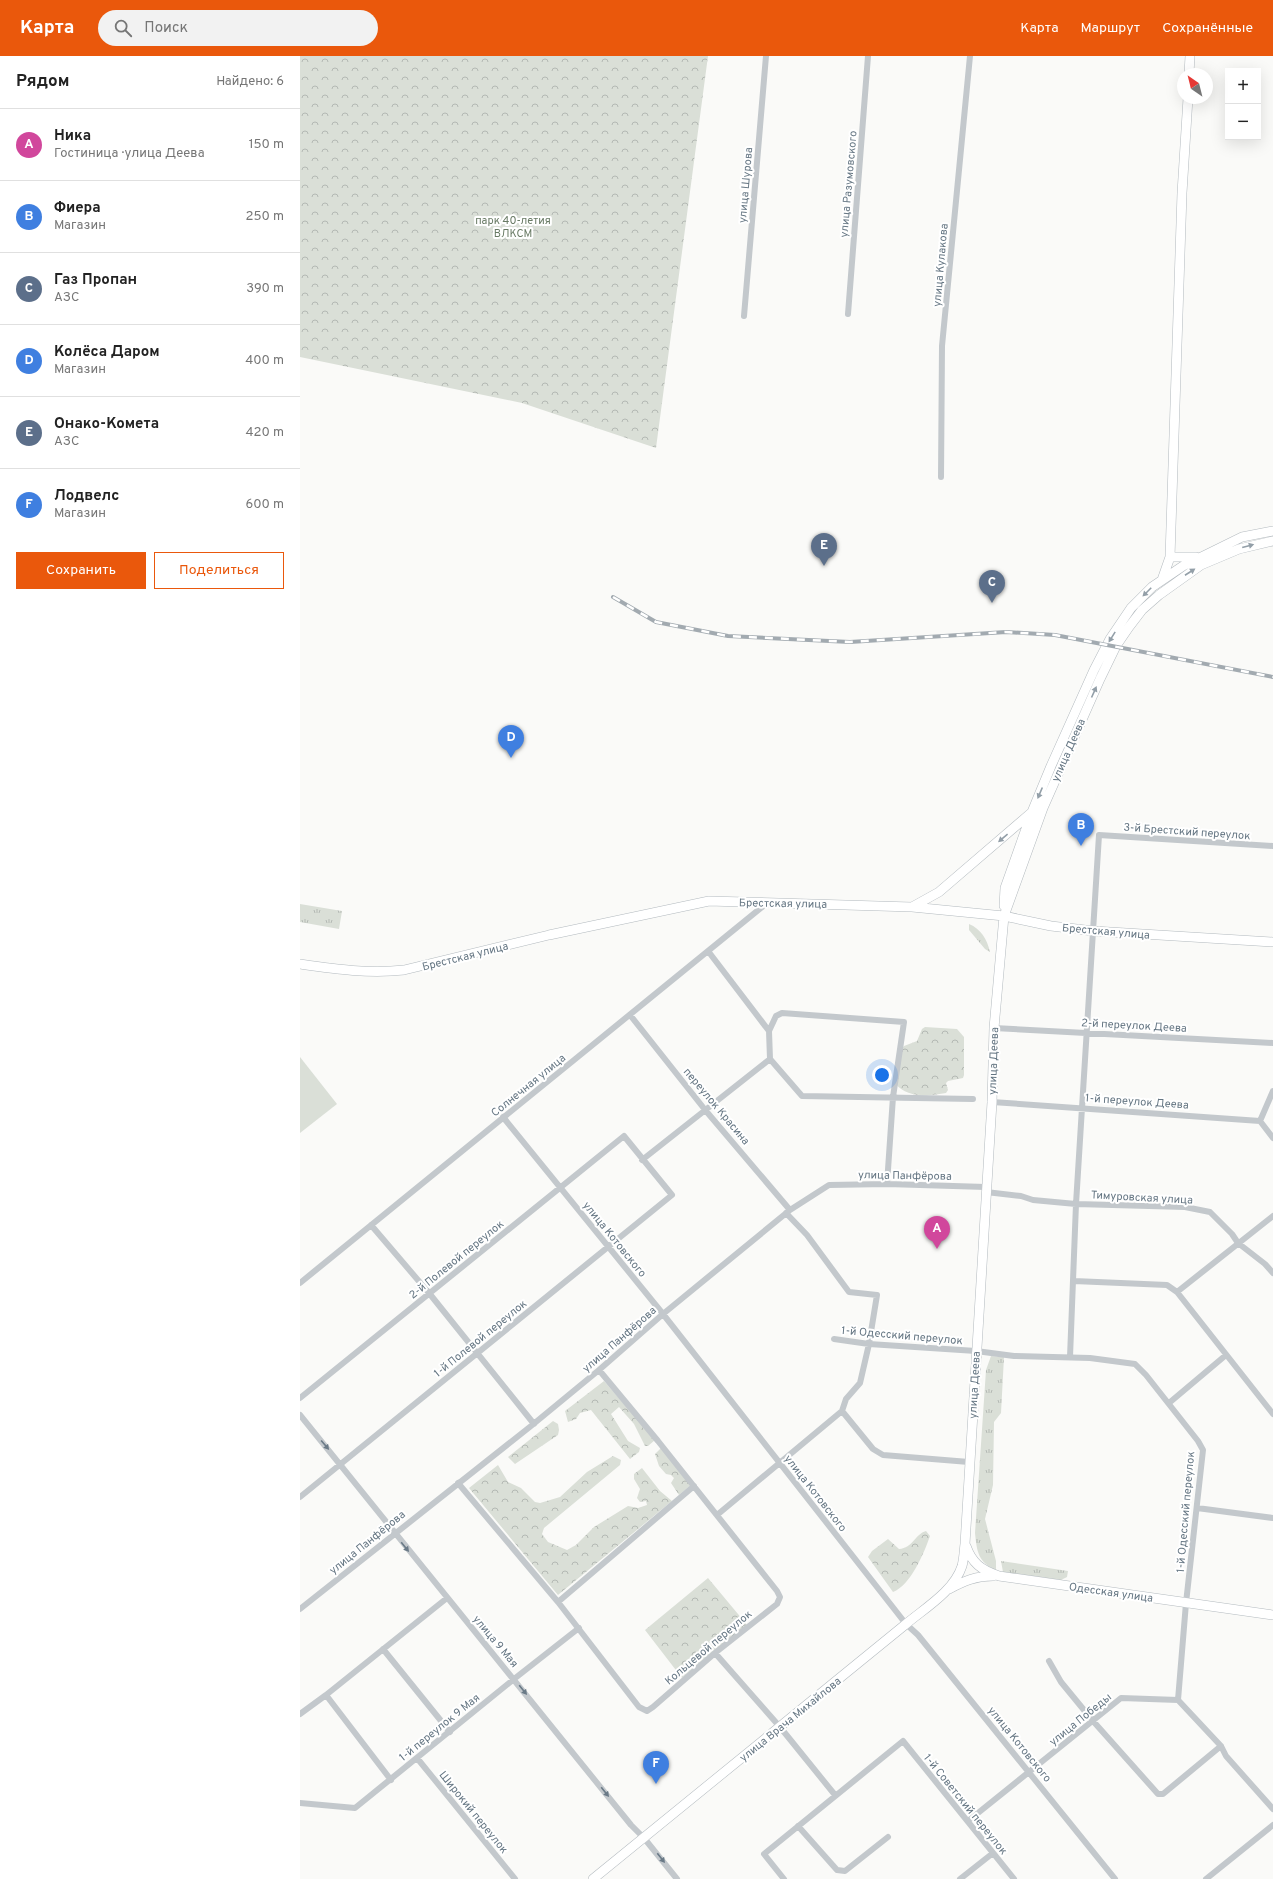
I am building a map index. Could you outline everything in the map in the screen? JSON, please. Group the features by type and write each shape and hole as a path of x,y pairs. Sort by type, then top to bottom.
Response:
{"main road":[{"path":"1189,68 1190,56"},
{"path":"1162,580 1170,557 1182,193 1188,104"},
{"path":"1004,916 1005,888 1032,812 1094,670 1110,639 1131,608 1152,587 1201,556 1242,537 1273,531"},
{"name":"улица Деева","path":"965,1544 992,1102 994,1028 1004,916 1043,808 1116,646 1142,610 1159,594 1201,565 1239,548 1273,541"},
{"path":"1170,557 1201,556"},
{"path":"912,907 939,892 1032,812"},
{"name":"Брестская улица","path":"300,964 353,971 383,972 404,970 549,935 709,901 912,907 1004,916 1051,926 1094,931 1273,942"},
{"name":"Одесская улица","path":"965,1544 976,1566 985,1572 999,1576 1273,1615"},
{"name":"улица Врача Михайлова","path":"593,1879 947,1590 962,1566 965,1544"},
{"path":"947,1590 964,1580 981,1576 999,1576"}],"street":[{"name":"улица Шурова","path":"744,316 766,56"},
{"name":"улица Разумовского","path":"848,314 868,56"},
{"name":"улица Кулакова","path":"941,477 942,346 970,56"},
{"path":"1183,56 1190,56"},
{"name":"3-й Брестский переулок","path":"1094,931 1099,835 1273,846"},
{"name":"Солнечная улица","path":"300,1283 768,902"},
{"path":"1070,1357 1076,1204 1084,1108 1094,931"},
{"path":"708,951 769,1032"},
{"path":"887,1184 893,1097 904,1022 782,1013 776,1016 769,1032 770,1059 802,1096 893,1097 972,1099"},
{"name":"переулок Красина","path":"630,1015 807,1235 849,1292 877,1295 870,1344 860,1383 846,1399 842,1411"},
{"name":"2-й переулок Деева","path":"994,1028 1273,1043"},
{"path":"642,1160 770,1059"},
{"path":"1273,1091 1260,1121 1273,1138"},
{"name":"1-й переулок Деева","path":"992,1102 1260,1121"},
{"name":"улица Котовского","path":"503,1117 663,1314 906,1624 918,1634 1115,1879"},
{"name":"2-й Полевой переулок","path":"300,1398 624,1136 642,1160"},
{"name":"1-й Полевой переулок","path":"300,1497 672,1195 642,1160"},
{"name":"улица Панфёрова","path":"300,1609 394,1533 534,1424 663,1314 788,1211 829,1184 887,1184 986,1190"},
{"name":"Тимуровская улица","path":"986,1190 1020,1196 1033,1200 1076,1204 1185,1207 1210,1212 1232,1234 1238,1243 1265,1264 1273,1273"},
{"path":"1178,1292 1273,1216"},
{"path":"371,1225 534,1424"},
{"path":"1074,1281 1167,1285 1178,1292 1273,1414"},
{"name":"1-й Одесский переулок","path":"834,1339 870,1344 976,1351 1014,1356 1090,1358 1135,1364 1169,1403 1203,1450 1186,1603 1178,1700"},
{"path":"1169,1403 1226,1355"},
{"name":"Кольцевой переулок","path":"458,1483 558,1602 639,1707 647,1711 715,1653 777,1604 780,1598 777,1591 694,1486 599,1370"},
{"path":"716,1515 842,1411 872,1449 883,1455 970,1462"},
{"name":"улица 9 Мая","path":"300,1415 341,1464 394,1533 514,1679 630,1825 644,1838 677,1879"},
{"path":"558,1602 694,1486"},
{"path":"1197,1508 1273,1518 1273,1514"},
{"path":"300,1714 447,1598"},
{"name":"1-й переулок 9 Мая","path":"300,1804 355,1808 579,1628"},
{"path":"383,1649 450,1732"},
{"path":"715,1653 780,1727 835,1796 764,1854 784,1879"},
{"path":"1048,1661 1061,1682 1092,1721 1158,1794 1163,1794 1221,1746"},
{"path":"326,1695 391,1780"},
{"name":"улица Победы","path":"968,1821 1121,1698 1178,1700"},
{"path":"1178,1700 1221,1746 1226,1756 1273,1809"},
{"name":"1-й Советский переулок","path":"835,1796 903,1741 1014,1879"},
{"name":"Широкий переулок","path":"417,1758 515,1879"},
{"path":"1206,1879 1273,1825"},
{"path":"798,1826 837,1870 844,1871 888,1837"},
{"path":"960,1879 993,1852"}],"green space":[{"name":"парк 40-летия ВЛКСМ","path":"300,56 708,56 656,448 522,403 300,357"},
{"path":"300,904 342,911 339,929 300,922"},
{"path":"969,924 983,935 990,952 985,949 969,930"},
{"path":"925,1027 957,1029 964,1037 964,1075 963,1078 948,1081 946,1083 948,1090 946,1093 933,1095 912,1094 900,1089 896,1084 900,1051 904,1046 917,1041 922,1029"},
{"path":"300,1057 337,1104 300,1133"},
{"path":"991,1356 1004,1357 1001,1413 994,1422 993,1485 985,1519 996,1561 996,1570 985,1564 982,1560 978,1551 975,1533 986,1370"},
{"path":"604,1381 655,1440 648,1446 645,1446 634,1424 619,1407 611,1414 628,1441 640,1448 639,1452 630,1459 591,1410 580,1413 576,1419 568,1422 565,1411"},
{"path":"553,1421 558,1424 558,1435 515,1464 508,1457"},
{"path":"661,1448 692,1484 679,1495 671,1483 674,1478 671,1475 666,1474 659,1466 655,1454"},
{"path":"613,1456 621,1460 620,1465 544,1528 542,1534 548,1542 567,1550 576,1545 594,1527 628,1506 638,1508 647,1505 646,1501 640,1502 637,1498 640,1489 634,1479 634,1474 642,1468 660,1491 672,1501 558,1595 469,1488 498,1465 508,1482 521,1488 535,1502 540,1503 560,1497 587,1472"},
{"path":"926,1531 930,1536 916,1568 906,1583 893,1592 868,1557 872,1551 888,1539 899,1549 904,1548"},
{"path":"1001,1561 1068,1571 1067,1577 1061,1580 1003,1572"},
{"path":"708,1578 748,1626 682,1678 645,1630"}],"railway":[{"path":"613,597 656,622 728,636 850,642 1006,632 1055,635 1273,677"}],"place":[{"name":"Онако-Комета","path":"824,566"},
{"name":"Газ Пропан","path":"992,603"},
{"name":"Колёса Даром","path":"511,758"},
{"name":"Фиера","path":"1081,846"},
{"name":"Ника","path":"937,1249"},
{"name":"Лодвелс","path":"656,1784"}]}
